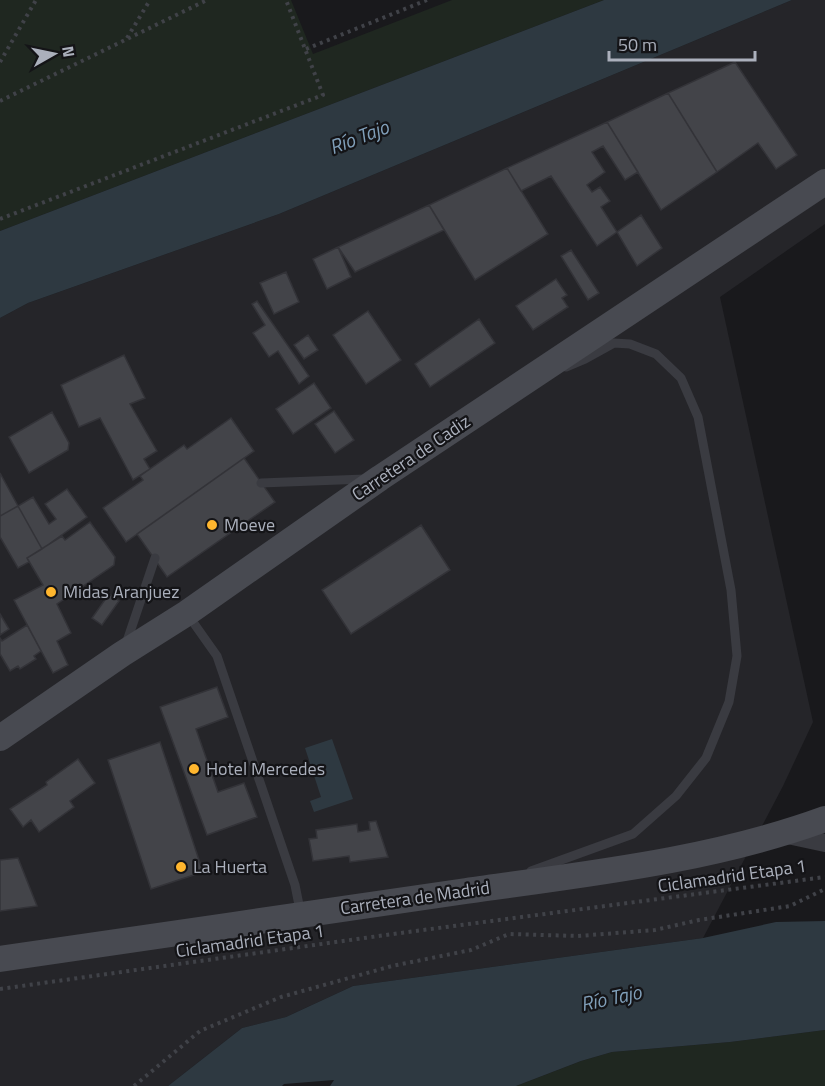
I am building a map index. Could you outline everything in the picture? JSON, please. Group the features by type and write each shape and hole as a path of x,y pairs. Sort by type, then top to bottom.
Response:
{"main road":[{"name":"Carretera de Cadiz","path":"0,738 122,654 187,613 380,478 825,182"},
{"name":"Carretera de Madrid","path":"0,959 603,871 708,852 783,834 825,819"}],"street":[{"path":"783,834 825,843"}],"lane":[{"path":"484,888 633,834 676,796 706,758 729,702 737,656 731,590 698,417 681,378 656,354 630,344 614,343 585,359 520,386"},
{"path":"261,483 380,478"},
{"path":"122,654 155,558"},
{"path":"187,613 216,656 295,885 301,915"}],"path":[{"path":"0,62 36,0"},
{"path":"127,39 150,0"},
{"path":"0,101 207,0"},
{"path":"0,219 323,95 286,0"},
{"path":"306,49 427,0"},
{"name":"Ciclamadrid Etapa 1","path":"0,989 825,877"},
{"path":"134,1086 200,1031 281,997 392,966 471,950 509,934 578,936 655,930 699,920 790,906 825,890"}],"shaded area":[{"path":"0,0 291,0 313,54 452,0 604,0 0,231"},
{"path":"792,0 825,0 825,224 720,297 813,722 783,786 703,938 353,986 286,1017 242,1028 168,1086 0,1086 0,318 28,303 279,214"},
{"path":"825,1030 825,1086 516,1086 581,1061 612,1052 730,1042"}],"water":[{"name":"Río Tajo","path":"604,0 792,0 279,214 28,303 0,318 0,231"},
{"path":"332,739 353,799 314,812 310,801 321,797 305,748"},
{"name":"Río Tajo","path":"825,921 825,1030 730,1042 612,1052 581,1061 516,1086 330,1086 334,1080 282,1086 168,1086 242,1028 286,1017 353,986 703,938 776,922"}],"building":[{"path":"735,62 797,155 776,169 758,143 717,172 668,93"},
{"path":"668,93 717,172 661,210 607,122"},
{"path":"607,122 638,172 625,180 603,146 592,152 605,172 587,185 592,192 600,187 610,201 601,207 617,232 597,246 551,176 521,191 507,168"},
{"path":"507,168 548,234 475,280 429,205"},
{"path":"429,205 444,230 355,272 338,247"},
{"path":"641,215 662,248 637,266 617,232"},
{"path":"338,247 351,277 327,289 313,259"},
{"path":"571,250 599,293 588,300 561,256"},
{"path":"286,272 299,302 274,314 260,283"},
{"path":"556,279 567,295 562,298 568,307 533,330 516,306"},
{"path":"257,301 309,376 299,384 278,351 269,357 253,333 265,325 252,304"},
{"path":"368,311 401,360 366,384 333,335"},
{"path":"479,319 495,343 430,387 415,364"},
{"path":"308,335 318,350 304,359 294,345"},
{"path":"124,355 145,398 130,404 157,451 144,459 150,469 133,480 100,418 79,427 61,385"},
{"path":"314,383 331,408 293,434 276,409"},
{"path":"334,411 354,440 335,453 315,424"},
{"path":"52,412 69,443 68,450 29,473 9,437"},
{"path":"231,418 254,451 126,542 103,508 143,480 140,476 184,445 187,449"},
{"path":"244,458 275,502 167,577 137,534"},
{"path":"0,473 18,506 0,516"},
{"path":"67,489 87,517 42,549 18,506 33,497 49,524 56,519 45,504"},
{"path":"18,506 42,549 27,558 29,562 18,568 0,537 0,516"},
{"name":"Midas Aranjuez","path":"90,522 115,557 114,565 57,604 71,633 57,641 68,665 53,673 14,600 43,585 27,558 62,536 65,540"},
{"path":"421,525 450,570 351,634 322,590"},
{"path":"109,594 119,601 102,625 92,618"},
{"path":"0,614 9,629 0,635"},
{"path":"27,625 41,651 34,656 36,659 20,669 18,666 10,671 0,654 0,638 2,641"},
{"path":"217,687 228,717 196,729 218,792 244,783 257,817 207,835 160,707"},
{"path":"160,742 203,872 151,889 108,760"},
{"path":"78,759 95,783 70,801 74,807 39,832 31,820 23,827 10,809 47,785 46,782"},
{"path":"376,821 388,857 350,862 349,856 313,861 309,839 317,838 316,830 357,824 358,832 370,830 369,822"},
{"path":"18,858 37,906 0,911 0,860"}],"place":[{"name":"Moeve","path":"212,525"},
{"name":"Midas Aranjuez","path":"51,592"},
{"name":"Hotel Mercedes","path":"194,769"},
{"name":"La Huerta","path":"181,867"}]}
